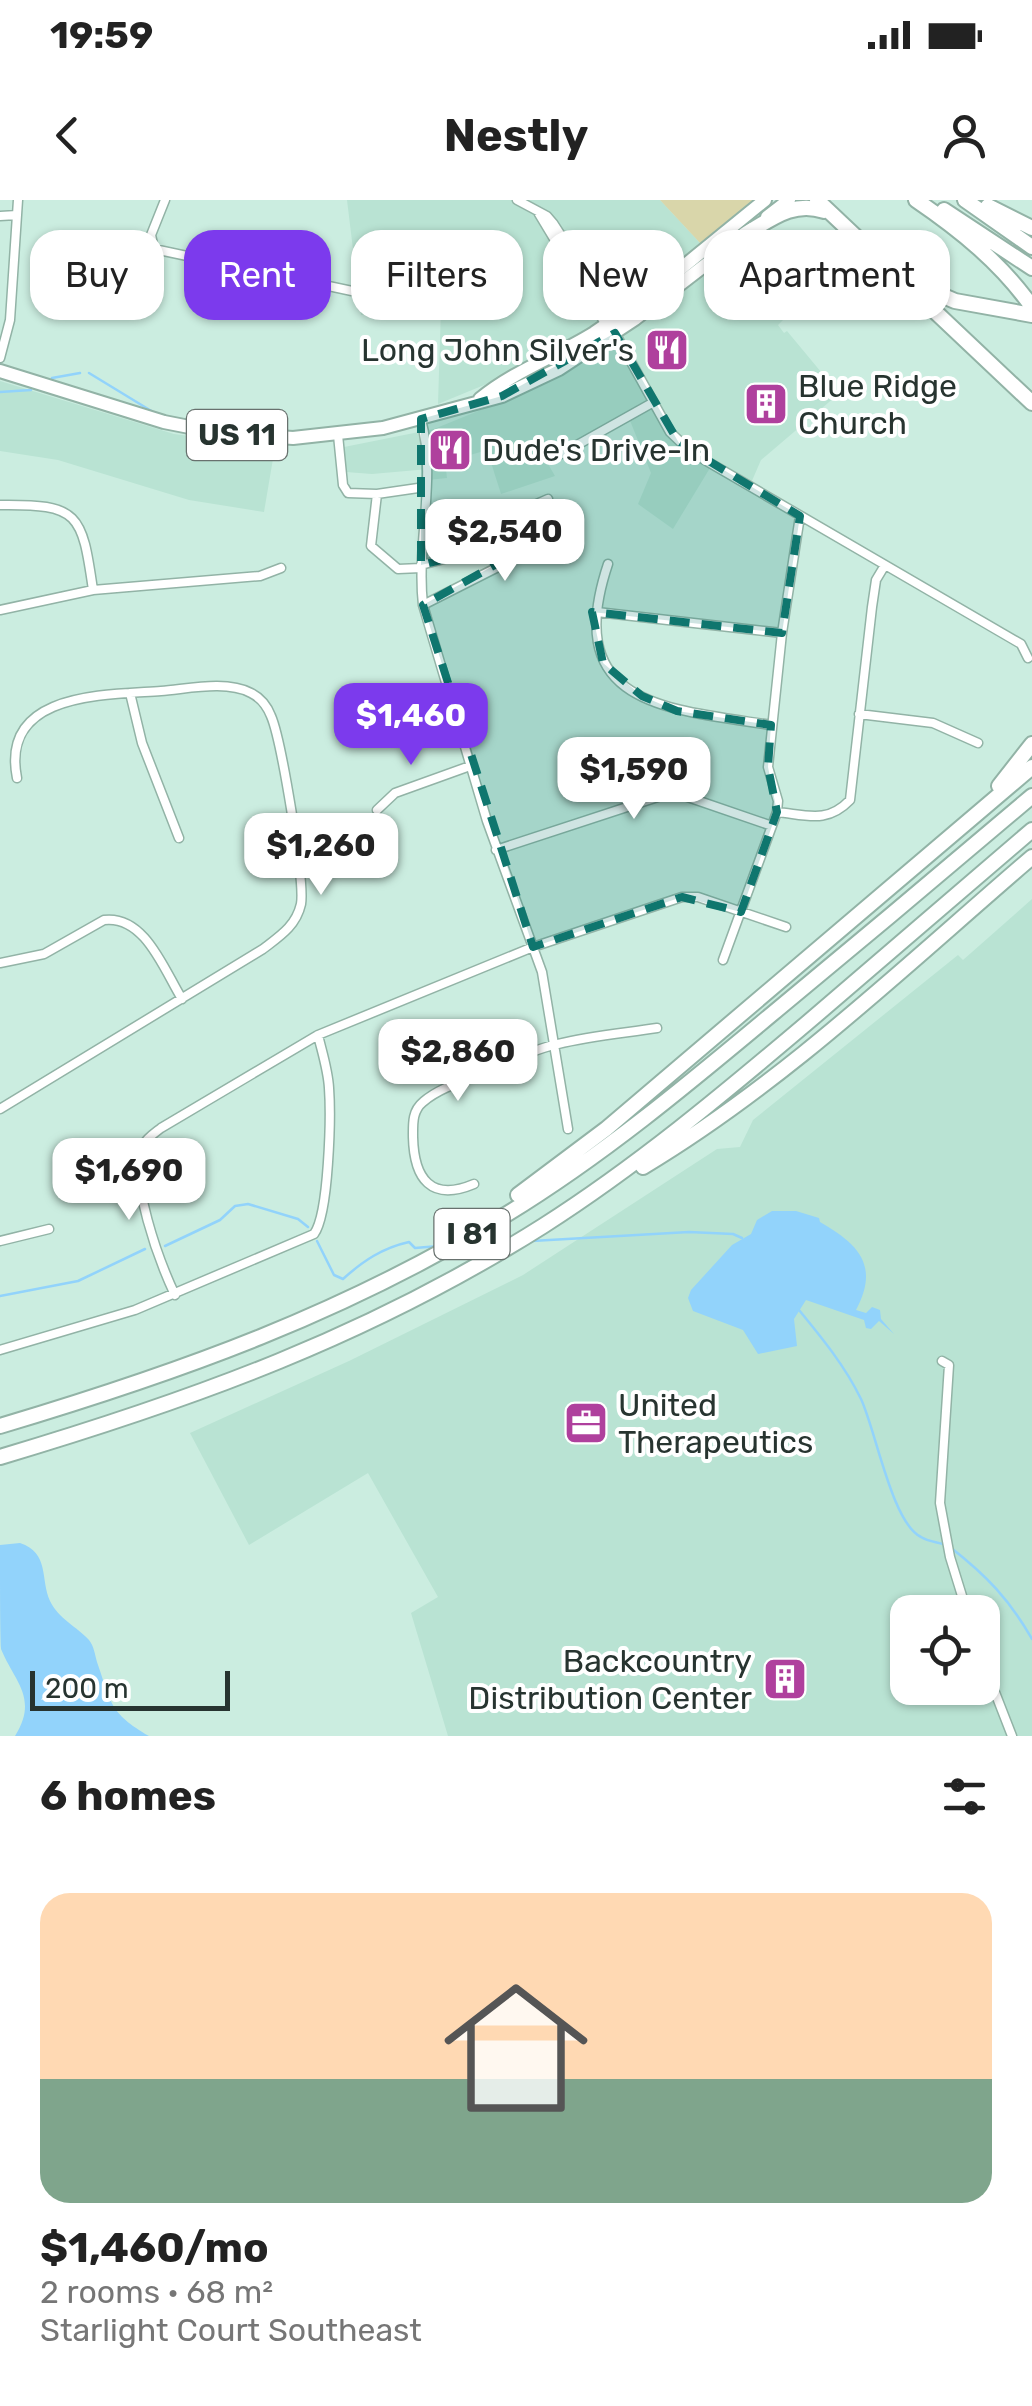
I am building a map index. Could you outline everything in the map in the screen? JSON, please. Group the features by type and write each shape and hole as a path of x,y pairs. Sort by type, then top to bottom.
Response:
{"highway":[{"path":"817,200 848,230"},
{"path":"916,200 967,237 1008,276 1031,308"},
{"path":"926,200 1032,268"},
{"path":"965,200 1032,247"},
{"path":"976,200 1032,228"},
{"path":"752,230 801,205 830,213"},
{"path":"950,298 1031,308"},
{"path":"943,320 1032,403"},
{"path":"984,807 1032,744"},
{"path":"316,1316 548,1176 1032,766"},
{"name":"I 81","path":"0,1426 168,1374 316,1316 462,1240 622,1136 1032,796"},
{"name":"I 81","path":"0,1457 172,1404 283,1362 428,1293 581,1201 701,1112 1032,830"},
{"path":"581,1201 670,1151 758,1088 1032,857"}],"main road":[{"name":"US 11","path":"612,325 766,200"},
{"name":"US 11","path":"750,230 789,200"},
{"name":"US 11","path":"0,371 200,429 274,437 338,434 421,419 478,400 497,385 612,325 704,262"}],"street":[{"path":"0,358 10,320 18,200"},
{"path":"165,200 150,235 154,249 351,291"},
{"path":"518,200 554,223 652,403 670,432 691,452 1021,644 1028,658"},
{"path":"0,216 16,215"},
{"path":"554,458 652,403"},
{"path":"421,419 426,454 423,606 496,850 542,972 568,1129"},
{"path":"338,434 343,485 348,492 376,494 425,487"},
{"path":"376,494 371,546 398,569 444,559 489,536 505,518 548,499"},
{"path":"0,505 42,504 68,513 84,543 93,590"},
{"path":"723,960 777,812 778,801 768,768 782,633 800,516"},
{"path":"506,553 562,522"},
{"path":"423,606 506,562 506,553 489,536"},
{"path":"608,564 594,630 603,664 614,676 642,696 677,711 772,725"},
{"path":"777,812 821,817 838,812 850,800 872,607 876,580 884,565"},
{"path":"0,610 93,590 260,576 281,568"},
{"path":"596,612 782,633"},
{"path":"0,1109 288,930 302,898 276,733 263,702 236,688 72,698 46,710 17,741 13,757 17,778"},
{"path":"130,693 142,743 180,838"},
{"path":"859,714 933,723 978,743"},
{"path":"378,810 395,793 470,766"},
{"path":"496,850 673,792 772,826"},
{"path":"175,1295 148,1226 140,1164 145,1143 162,1128 318,1034 533,947 682,897 698,897 786,927"},
{"path":"0,963 44,954 114,918 139,931 182,999"},
{"path":"474,1184 457,1192 442,1191 430,1186 418,1173 413,1117 420,1104 465,1080 554,1044 658,1028"},
{"path":"0,1350 175,1295 304,1240 321,1224 329,1088 318,1034"},
{"path":"0,1241 49,1229"},
{"path":"942,1361 949,1366 940,1503 962,1595"},
{"path":"1000,1705 1012,1736"}],"highlighted area":[{"path":"615,333 679,443 800,516 782,633 592,612 603,663 642,696 677,711 771,725 768,767 777,812 741,912 682,897 533,947 423,605 511,556 507,544 421,565 421,419 502,396"}],"shaded area":[{"path":"347,200 660,200 701,244 684,257 684,230 543,230 543,320 601,320 506,376 438,404 441,320 523,320 523,230 351,233"},
{"path":"660,200 756,200 718,230 704,230 701,244"},
{"path":"704,276 704,320 783,320 778,325 784,333 787,331 836,390 835,397 761,460 751,483 713,463 673,529 638,504 651,473 627,413 544,457 555,476 501,494 487,450 467,456 468,459 445,461 447,478 428,480 429,469 346,472 344,447 434,429 552,381 602,352 645,320 684,320 684,291"},
{"path":"0,381 174,434 275,447 264,512 189,500 58,460 0,451"},
{"path":"1032,899 1032,1736 448,1736 411,1613 438,1597 368,1473 249,1545 190,1433 349,1361 523,1275 717,1149 740,1147 753,1120 958,955 963,960"}],"water":[{"path":"772,1211 796,1211 819,1218 854,1248 861,1257 866,1280 856,1310 880,1310 881,1319 894,1334 879,1321 871,1329 866,1328 864,1320 806,1300 794,1319 797,1346 758,1354 743,1330 693,1311 688,1298 691,1290 732,1245 751,1234 757,1220"},
{"path":"20,1543 40,1560 53,1607 91,1642 113,1705 149,1736 15,1736 22,1723 25,1700 1,1649 0,1545"}],"waterway":[{"path":"52,378 80,373"},
{"path":"89,373 153,412"},
{"path":"0,392 31,390"},
{"path":"165,1246 220,1220 235,1206 248,1204 298,1219 308,1227"},
{"path":"532,1241 689,1232 742,1238"},
{"path":"317,1241 334,1275 343,1279 390,1248 409,1242 415,1248 439,1246"},
{"path":"467,1243 504,1242"},
{"path":"0,1296 78,1281 145,1249"},
{"path":"799,1310 825,1342 861,1399 902,1514 921,1537 943,1544"},
{"path":"950,1547 996,1589 1032,1639"}],"place":[{"name":"Long John Silver's","path":"667,350"},
{"name":"Blue Ridge Church","path":"766,404"},
{"name":"Dude's Drive-In","path":"450,450"},
{"name":"United Therapeutics","path":"586,1423"},
{"name":"Backcountry Distribution Center","path":"785,1679"}]}
